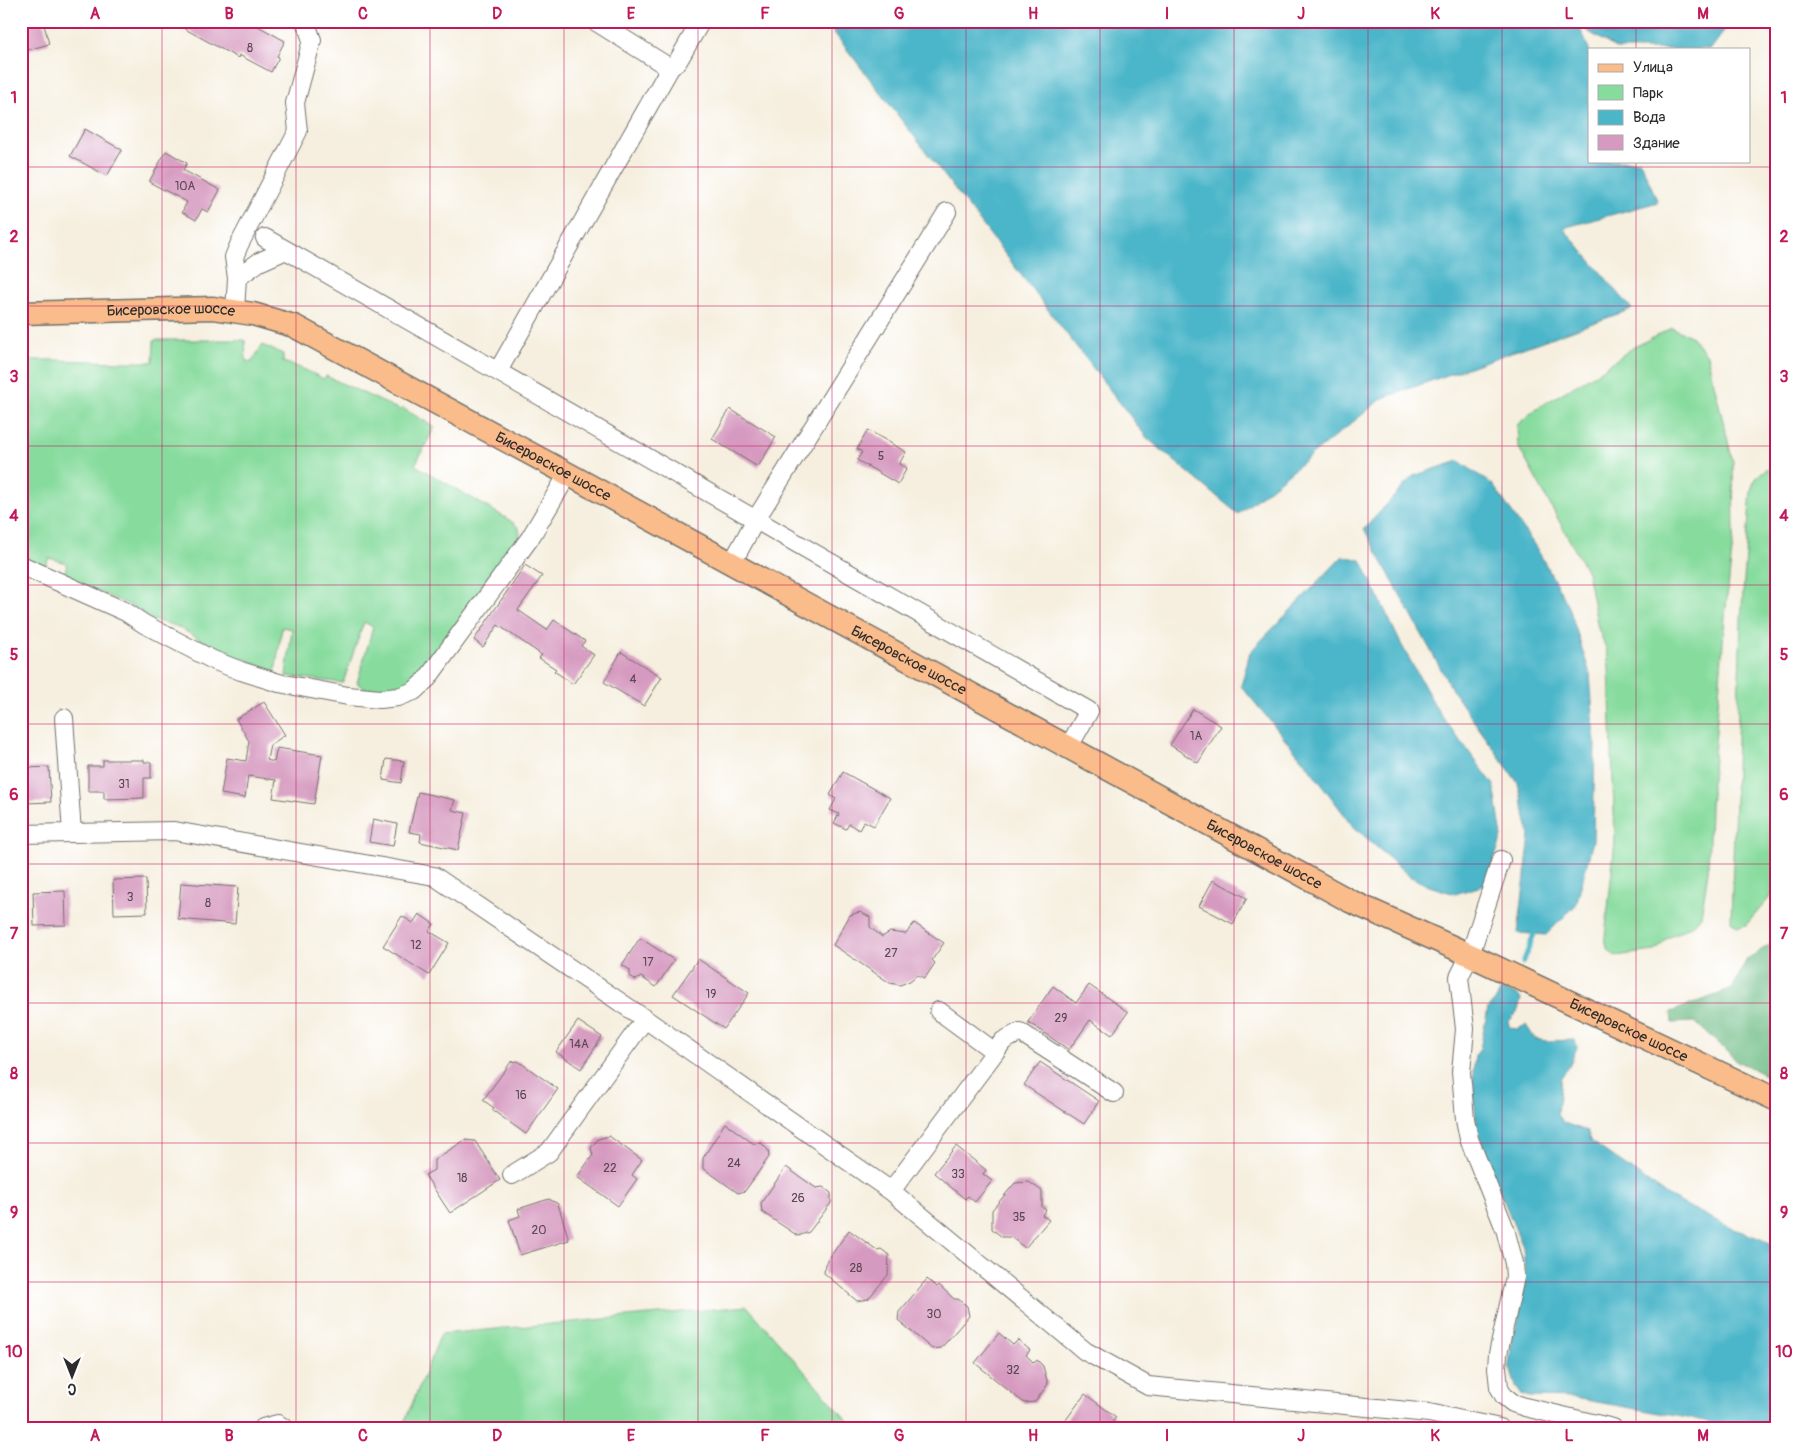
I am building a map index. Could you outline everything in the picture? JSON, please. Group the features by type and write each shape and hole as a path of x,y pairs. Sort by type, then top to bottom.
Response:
{"main road":[{"name":"Бисеровское шоссе","path":"21,313 213,308 274,319 294,326 1350,901 1470,955 1777,1100"}],"lane":[{"path":"235,311 237,278 234,257 298,131 295,103 312,40 305,21"},
{"path":"595,21 670,68"},
{"path":"498,372 670,68 678,62 701,21"},
{"path":"732,563 756,519 947,212"},
{"path":"265,238 1089,711 1068,748"},
{"path":"237,278 259,262 286,250"},
{"path":"21,565 126,612 144,624 213,660 241,672 279,683 348,696 380,699 398,697 414,691 432,673 530,538 568,474"},
{"path":"64,718 72,833"},
{"path":"21,834 174,831 434,876 645,1019 891,1190 1086,1351 1148,1386 1429,1413 1500,1428"},
{"path":"1501,860 1470,955 1459,977 1465,1029 1461,1072 1465,1119 1469,1139 1505,1229 1514,1263 1515,1276 1498,1354 1499,1387 1504,1396 1513,1403 1614,1428"},
{"path":"939,1011 995,1052"},
{"path":"512,1175 549,1152 645,1019"},
{"path":"891,1190 995,1052 1004,1041 1020,1032 1114,1093"},
{"path":"263,1428 278,1424 284,1428"}],"green space":[{"path":"1672,328 1691,336 1707,355 1733,462 1734,532 1725,617 1710,807 1708,872 1701,916 1693,925 1666,939 1655,951 1615,956 1607,949 1605,937 1615,841 1609,667 1606,648 1598,628 1587,572 1518,446 1517,425 1537,408 1597,373 1634,347"},
{"path":"154,340 245,340 246,361 252,362 262,345 283,354 283,362 324,379 326,376 400,410 402,408 435,427 415,465 511,521 519,528 520,535 422,672 408,682 396,687 365,689 357,683 373,627 364,622 343,683 286,676 292,629 282,627 275,673 243,658 236,661 176,626 150,619 136,608 64,577 67,563 49,558 45,567 21,556 21,360 153,362"},
{"path":"1777,464 1777,889 1746,925 1738,927 1731,921 1741,619 1751,490 1760,474"},
{"path":"1777,940 1777,1081 1737,1061 1695,1022 1672,1023 1671,1012 1732,989 1747,959"},
{"path":"747,1306 854,1428 402,1428 441,1334"}],"water":[{"path":"825,21 1728,21 1728,26 1712,48 1615,48 1579,26 1589,48 1588,162 1640,162 1658,202 1563,228 1632,309 1383,398 1238,514 1147,438"},
{"path":"1459,461 1493,485 1537,549 1569,607 1590,674 1595,743 1593,841 1576,905 1546,935 1518,933 1530,836 1518,783 1454,693 1364,529 1413,476"},
{"path":"1343,556 1361,560 1400,642 1438,711 1494,785 1502,837 1485,885 1455,894 1429,886 1409,876 1352,825 1307,765 1241,686 1250,652"},
{"path":"1501,990 1518,995 1521,1000 1517,1013 1508,1022 1510,1028 1517,1029 1526,1025 1535,1039 1547,1041 1575,1040 1577,1047 1569,1067 1561,1077 1557,1115 1564,1123 1587,1131 1592,1142 1668,1196 1729,1227 1777,1245 1777,1428 1721,1428 1705,1421 1574,1398 1529,1397 1521,1394 1516,1387 1509,1365 1512,1336 1518,1322 1525,1276 1523,1247 1494,1177 1477,1128 1473,1073 1475,1056 1480,1049 1488,1008 1495,1001"}],"building":[{"path":"21,21 43,21 49,44 21,52"},
{"path":"175,21 249,21 285,41 271,72 239,55 238,58 174,23"},
{"path":"85,129 122,150 107,176 70,156"},
{"path":"166,151 187,163 183,170 220,190 208,212 202,209 196,220 182,212 187,202 149,182"},
{"path":"730,409 776,437 758,467 712,439"},
{"path":"868,430 906,452 899,464 907,468 898,484 857,460 862,452 857,449"},
{"path":"525,565 542,576 518,610 547,630 554,620 585,641 581,646 594,655 573,684 554,671 556,669 539,658 542,655 498,625 483,647 474,640"},
{"path":"621,652 662,677 644,706 604,682"},
{"path":"264,702 285,735 270,745 267,760 274,762 277,748 322,755 314,804 273,798 276,780 248,776 245,798 221,794 227,758 246,761 249,741 236,719"},
{"path":"1193,709 1221,726 1198,763 1170,745"},
{"path":"386,759 404,761 401,783 383,780"},
{"path":"103,760 144,760 144,762 151,762 151,778 144,778 144,798 104,799 104,791 88,791 88,766 103,766"},
{"path":"49,767 51,802 26,803 24,768"},
{"path":"843,772 890,798 874,826 864,821 859,830 849,824 846,829 834,823 839,814 830,810 836,799 830,795"},
{"path":"418,792 455,800 452,810 466,813 458,850 420,842 421,834 409,832"},
{"path":"373,819 397,824 393,846 369,842"},
{"path":"146,879 147,913 114,914 113,880"},
{"path":"1213,880 1247,898 1233,924 1199,906"},
{"path":"181,883 238,887 235,924 178,919"},
{"path":"65,891 66,925 34,926 33,892"},
{"path":"860,912 870,917 870,927 882,937 890,932 906,934 914,923 944,943 932,960 935,963 925,978 917,975 910,981 900,985 890,983 833,945 850,915"},
{"path":"419,914 434,924 429,931 449,943 429,975 383,946 402,916 413,923"},
{"path":"640,938 674,960 656,987 641,977 636,980 630,976 630,970 622,965"},
{"path":"698,959 749,993 724,1029 673,995"},
{"path":"1089,985 1128,1012 1112,1035 1090,1020 1069,1050 1028,1022 1053,986 1076,1003"},
{"path":"578,1021 602,1037 581,1069 556,1052"},
{"path":"518,1061 558,1089 526,1134 492,1110 494,1108 483,1100 511,1062"},
{"path":"1040,1062 1099,1101 1084,1124 1024,1085"},
{"path":"725,1123 754,1144 761,1143 768,1150 769,1157 745,1191 738,1193 703,1168 703,1158"},
{"path":"609,1136 642,1160 632,1175 637,1179 618,1206 577,1177 593,1155 591,1148 598,1139"},
{"path":"465,1140 475,1141 500,1180 450,1213 425,1175 434,1170 434,1160"},
{"path":"956,1146 986,1170 983,1174 992,1181 975,1202 968,1196 965,1199 934,1173"},
{"path":"786,1167 816,1188 823,1187 831,1193 831,1203 809,1232 798,1236 762,1212 761,1203"},
{"path":"1029,1182 1042,1191 1042,1207 1046,1210 1042,1215 1049,1220 1025,1248 1011,1237 1002,1237 992,1229 992,1210 1015,1183"},
{"path":"549,1199 558,1204 569,1240 520,1255 509,1220 520,1216 518,1209"},
{"path":"849,1230 877,1250 881,1249 889,1255 888,1275 868,1299 857,1301 824,1273 825,1264"},
{"path":"927,1279 937,1287 939,1285 954,1299 958,1299 967,1306 969,1316 941,1348 932,1349 898,1320 899,1312"},
{"path":"999,1333 1013,1345 1018,1340 1030,1350 1026,1355 1034,1363 1037,1360 1043,1366 1048,1384 1035,1402 1024,1403 975,1363"},
{"path":"1085,1394 1116,1417 1109,1428 1060,1428"}],"waterway":[{"path":"1523,963 1534,934"}]}
